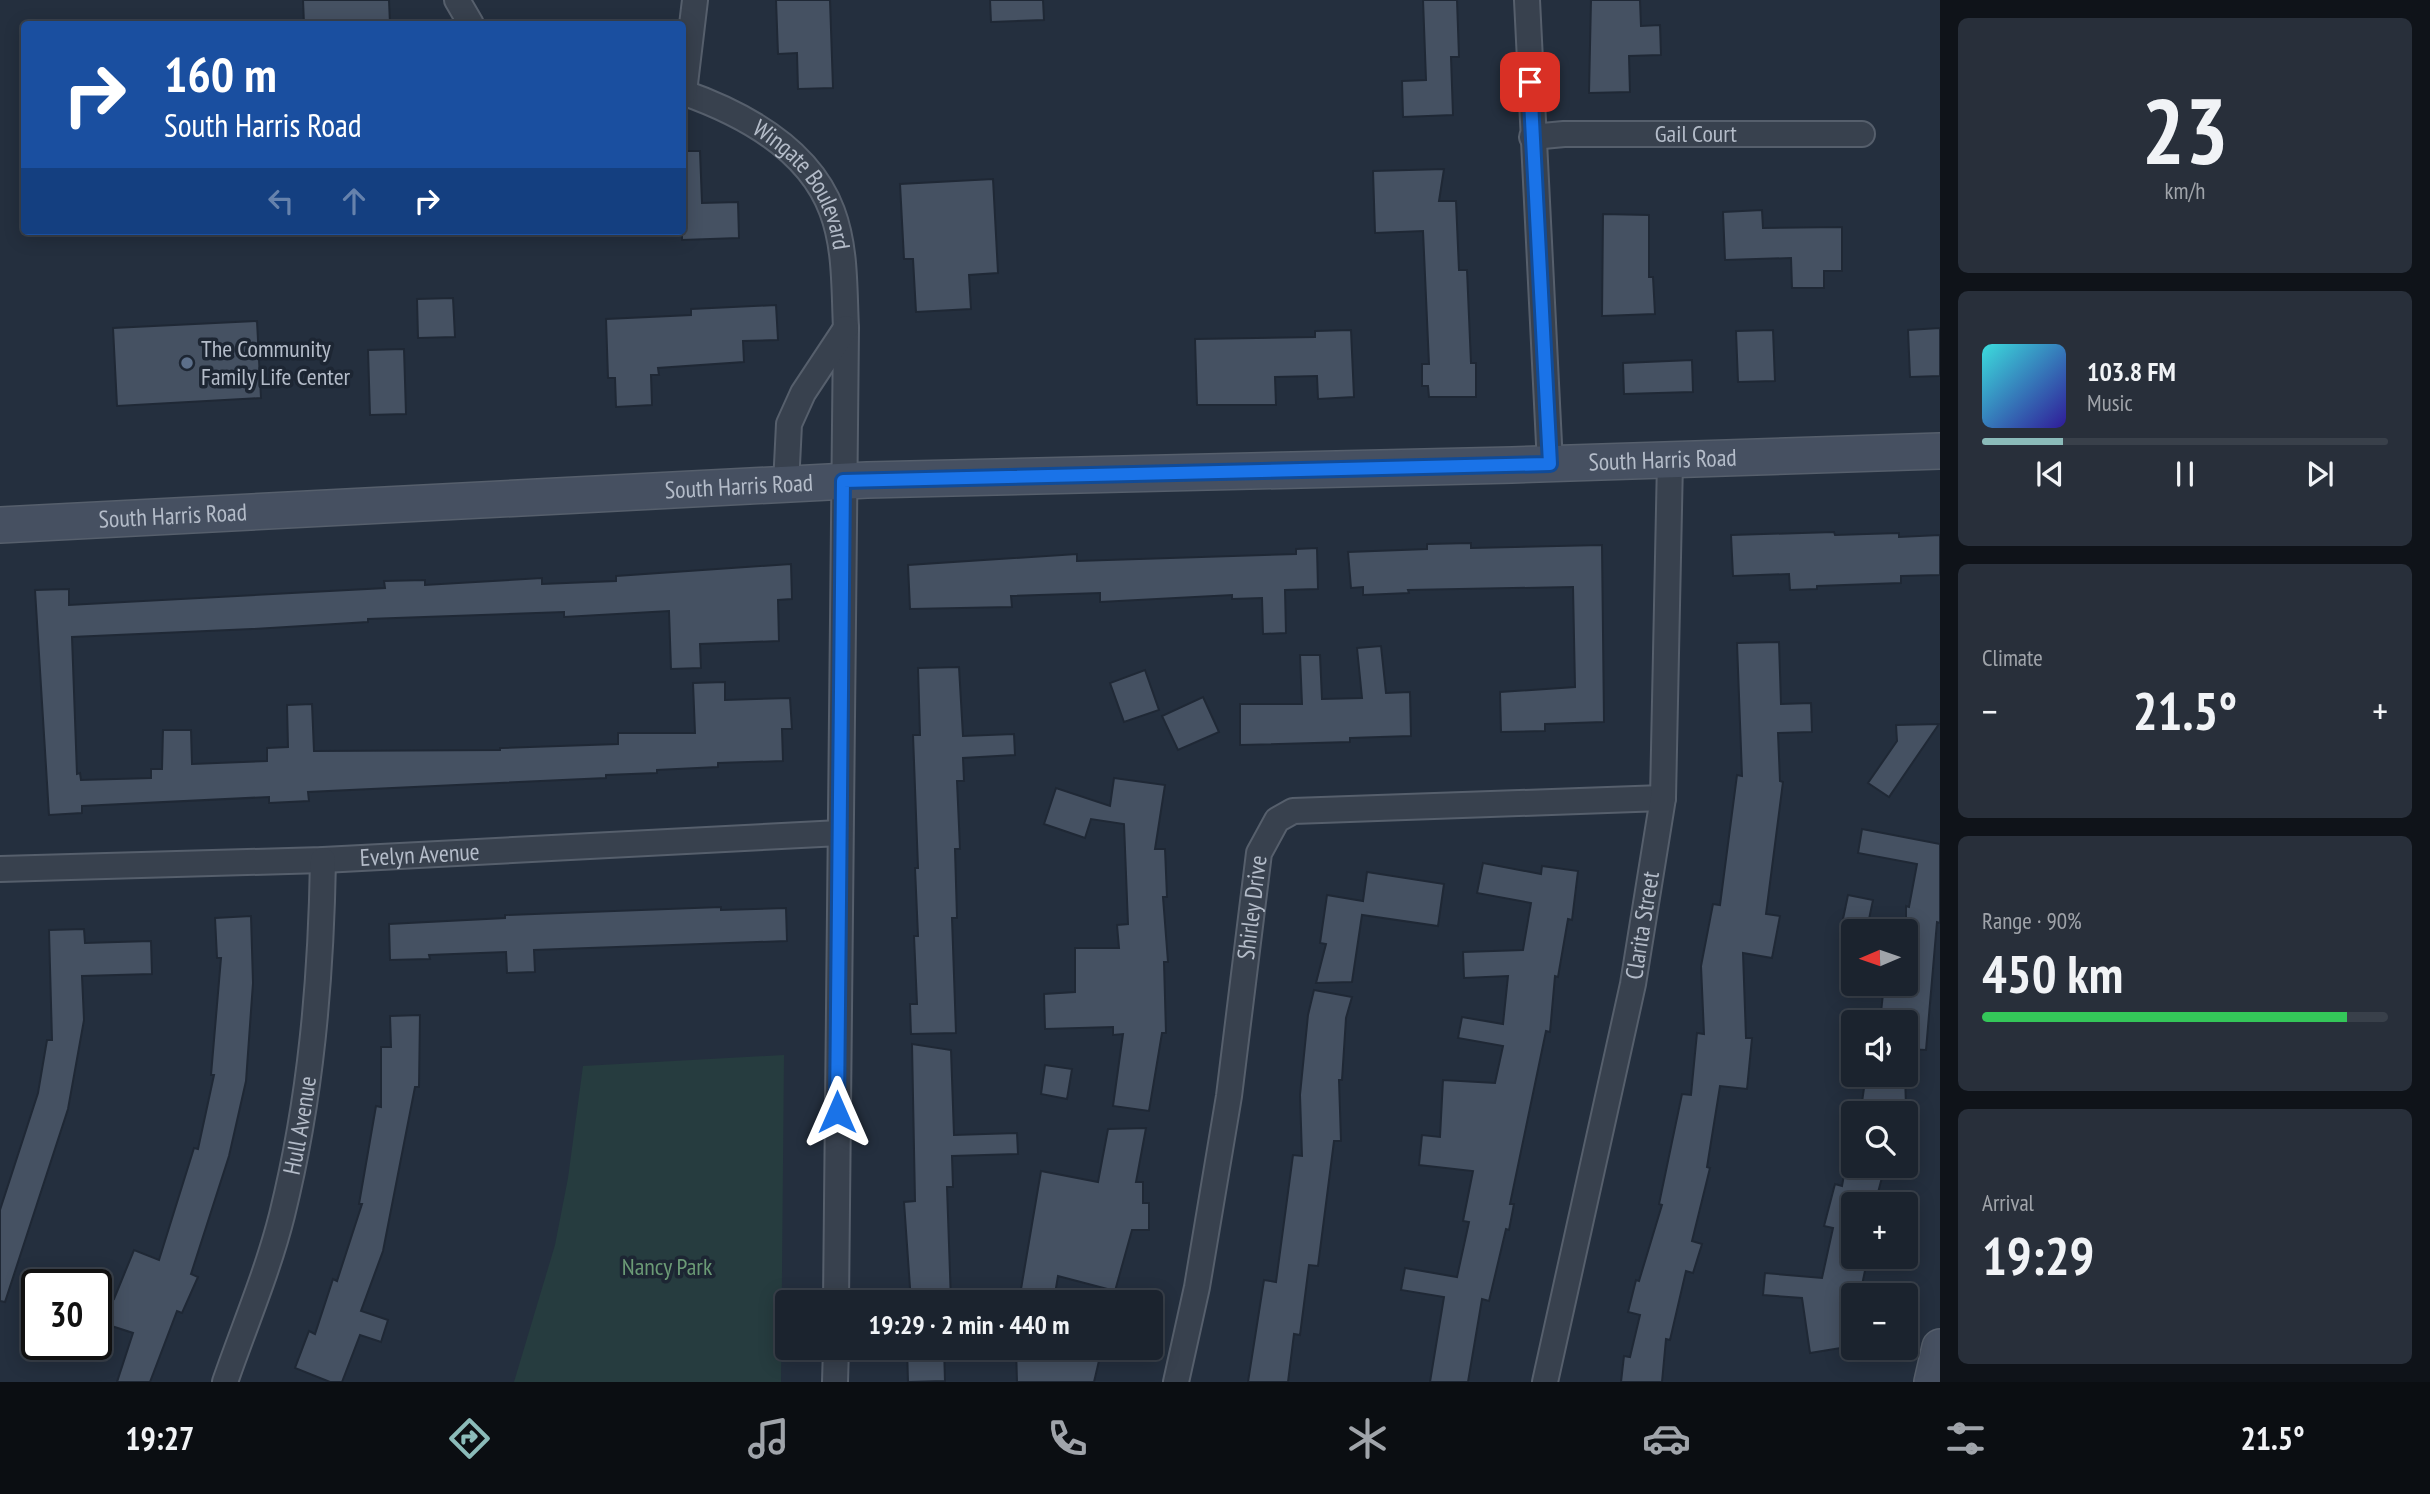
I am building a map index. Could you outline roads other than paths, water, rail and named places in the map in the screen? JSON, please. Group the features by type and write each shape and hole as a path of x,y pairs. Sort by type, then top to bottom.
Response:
{"main road":[{"name":"South Harris Road","path":"0,525 843,481 1671,461 1940,451"},
{"path":"1932,1382 1940,1347"}],"street":[{"path":"457,0 469,21"},
{"name":"Wingate Boulevard","path":"686,69 695,0"},
{"path":"1527,0 1550,464"},
{"name":"Wingate Boulevard","path":"686,93 766,133 802,161 817,181 833,212 839,237 846,328 836,1290"},
{"name":"Gail Court","path":"1532,137 1578,134 1862,134"},
{"path":"786,485 789,424 803,393 846,328"},
{"name":"Clarita Street","path":"1545,1382 1633,984 1663,798 1671,461"},
{"name":"Shirley Drive","path":"1176,1382 1197,1287 1229,1096 1259,853 1277,820 1293,811 1663,798"},
{"name":"Evelyn Avenue","path":"0,869 323,860 840,833"},
{"name":"Hull Avenue","path":"225,1382 282,1216 311,1063 321,961 323,860"},
{"path":"835,1382 836,1360"}],"place":[{"name":"The Community Family Life Center","path":"187,363"}],"park label":[{"name":"Nancy Park","path":"667,1267"}]}
